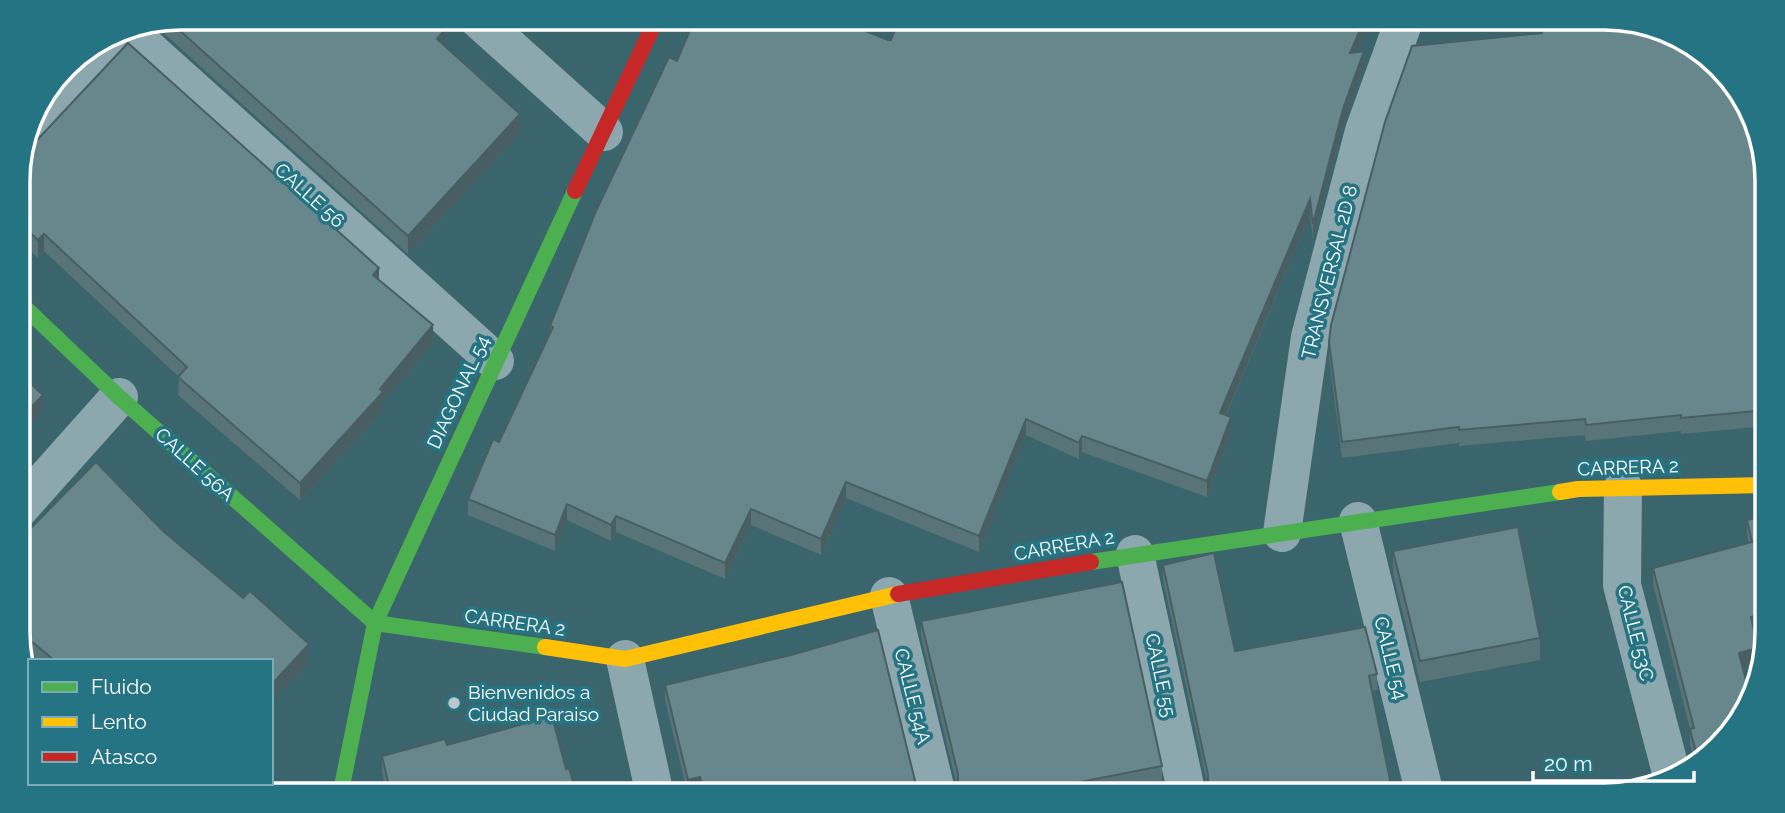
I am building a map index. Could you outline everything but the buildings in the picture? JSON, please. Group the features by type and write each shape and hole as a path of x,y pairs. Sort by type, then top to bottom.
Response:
{"street":[{"path":"490,30 604,132"},
{"name":"DIAGONAL 54","path":"342,783 375,623 651,30"},
{"name":"TRANSVERSAL 2D 8","path":"1282,533 1310,337 1364,131 1401,30"},
{"name":"CALLE 56","path":"135,37 495,361"},
{"path":"47,111 103,52"},
{"name":"CALLE 56A","path":"30,312 120,397 375,623"},
{"path":"30,497 120,397"},
{"name":"CARRERA 2","path":"375,623 625,659 889,596 1135,554 1578,489 1755,485"},
{"name":"CALLE 53C","path":"1623,487 1622,585 1670,768"},
{"name":"CALLE 54","path":"1358,521 1422,783"},
{"name":"CALLE 55","path":"1135,554 1184,783"},
{"name":"CALLE 54A","path":"889,596 934,783"},
{"path":"625,659 652,783"}],"traffic: fast":[{"path":"343,783 375,623 575,191"},
{"path":"30,312 119,397 375,623 545,647"},
{"path":"1091,562 1560,492"}],"traffic: slow":[{"path":"1560,492 1578,489 1755,485"},
{"path":"545,647 625,659 898,594"}],"traffic: jam":[{"path":"575,191 651,30"},
{"path":"898,594 1091,562"}],"place":[{"name":"Bienvenidos a Ciudad Paraiso","path":"454,703"}]}
